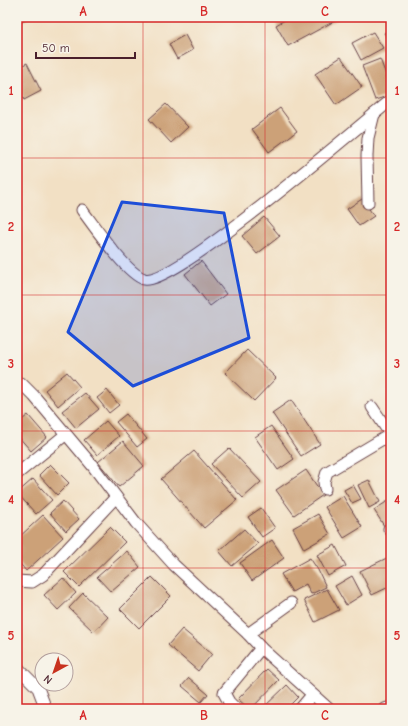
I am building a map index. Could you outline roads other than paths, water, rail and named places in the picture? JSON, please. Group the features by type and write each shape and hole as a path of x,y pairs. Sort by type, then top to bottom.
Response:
{"street":[{"path":"82,210 125,266 135,275 146,280 158,277 174,269 241,223 391,100"},
{"path":"368,203 368,138 374,114"},
{"path":"17,382 22,384 34,396 65,435 92,465 136,523 174,565 261,648 329,709"},
{"path":"325,489 324,482 327,472 390,434 372,407"},
{"path":"17,474 65,435"},
{"path":"17,581 32,582 43,575 116,497"},
{"path":"248,634 291,603"},
{"path":"236,709 229,702 224,693 261,648"},
{"path":"17,666 38,688 46,709"},
{"path":"300,709 312,695"},
{"path":"385,709 391,707"}]}
